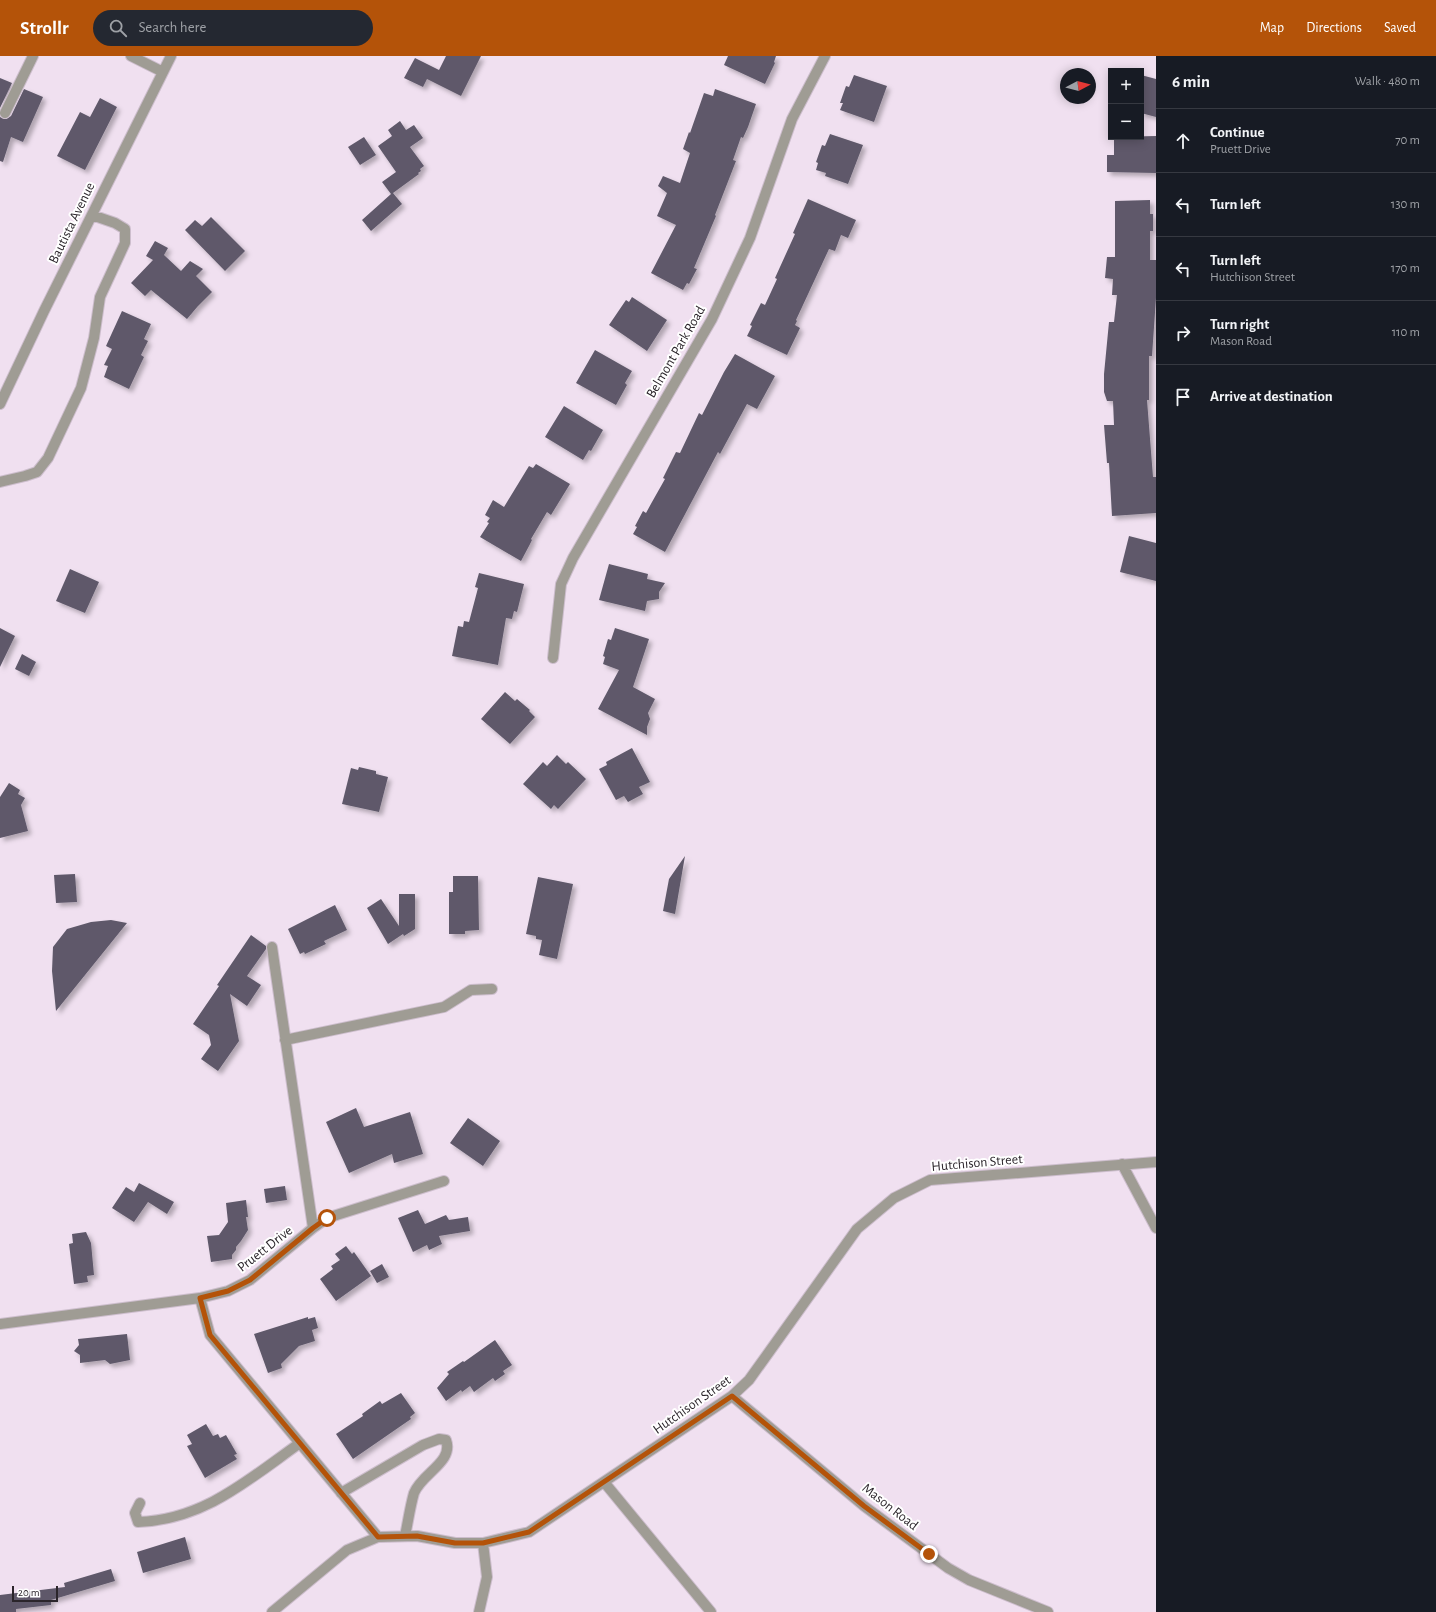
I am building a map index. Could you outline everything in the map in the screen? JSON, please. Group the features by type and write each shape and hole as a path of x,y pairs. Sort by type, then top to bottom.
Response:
{"street":[{"path":"5,113 33,56"},
{"path":"131,56 163,72"},
{"name":"Bautista Avenue","path":"0,404 170,56"},
{"name":"Belmont Park Road","path":"553,658 562,584 573,558 712,319 750,238 792,119 825,56"},
{"path":"0,482 37,472 48,458 81,388 94,338 100,297 108,276 125,243 125,229 114,223 92,215"},
{"path":"272,947 313,1228"},
{"path":"285,1040 444,1007 470,990 492,989"},
{"name":"Hutchison Street","path":"272,1612 347,1550 378,1537 417,1536 455,1543 483,1543 529,1532 732,1396 749,1380 857,1229 894,1198 930,1180 1156,1162"},
{"path":"1122,1164 1156,1228"},
{"name":"Pruett Drive","path":"0,1324 200,1298 228,1291 250,1280 327,1218 444,1180"},
{"path":"200,1298 210,1335 378,1537"},
{"name":"Mason Road","path":"732,1396 864,1506 948,1568 969,1580 1048,1612"},
{"path":"341,1493 424,1445 440,1438 446,1440 448,1447 447,1454 438,1465 425,1476 415,1492 405,1536"},
{"path":"140,1503 136,1513 138,1522 155,1522 183,1516 223,1498 300,1444"},
{"path":"604,1482 711,1612"},
{"path":"479,1612 487,1577 483,1543"}],"building":[{"path":"446,56 481,56 461,96 427,79 423,87 404,78 415,58 439,70"},
{"path":"728,56 776,56 775,63 765,84 724,65"},
{"path":"854,75 887,86 874,122 840,110 843,103 840,103 846,86 849,87"},
{"path":"1144,76 1156,79 1156,117 1144,114"},
{"path":"0,78 12,83 0,108"},
{"path":"24,89 43,97 23,142 11,137 3,162 0,161 0,117 6,119 11,116"},
{"path":"715,89 756,104 743,138 741,137 733,160 736,161 715,215 716,216 694,268 697,269 689,284 687,283 683,290 651,273 676,225 657,216 667,193 658,186 663,176 680,183 690,153 683,149 689,132 690,133 704,93 713,96"},
{"path":"100,98 117,107 85,170 57,156 80,112 90,117"},
{"path":"400,121 406,130 414,125 423,138 410,147 424,166 420,169 421,171 418,173 419,174 393,193 402,204 371,231 362,220 391,194 382,182 396,172 378,146 392,136 388,130"},
{"path":"830,134 863,145 848,184 825,176 826,173 816,170 818,163 816,162 822,145 825,146"},
{"path":"1144,136 1156,136 1156,173 1107,172 1107,155 1114,155 1114,140 1144,140"},
{"path":"364,137 376,155 360,165 348,147"},
{"path":"808,199 856,220 848,238 841,235 835,251 829,249 796,320 795,325 800,328 787,355 747,336 752,326 750,325 761,303 765,305 777,279 775,278 795,234 793,233"},
{"path":"1150,200 1150,214 1153,214 1153,231 1150,231 1150,260 1156,260 1156,298 1152,356 1149,356 1149,400 1147,400 1153,477 1156,477 1156,513 1112,516 1109,463 1107,463 1104,425 1114,425 1113,401 1107,401 1104,392 1104,374 1109,322 1114,322 1117,295 1112,295 1113,279 1105,278 1107,257 1115,257 1115,201"},
{"path":"211,217 245,251 225,271 185,230 195,220 202,226"},
{"path":"155,241 168,248 164,255 181,271 190,261 203,269 196,276 212,292 187,319 151,290 145,296 131,283 153,260 146,256"},
{"path":"632,297 667,320 647,351 609,325 626,300 629,302"},
{"path":"122,311 151,324 144,339 148,341 141,355 144,357 129,389 104,377 108,366 104,365 112,349 106,346"},
{"path":"595,350 632,371 625,383 627,385 616,405 576,383"},
{"path":"735,354 775,376 757,409 747,404 720,454 718,452 665,552 633,534 637,527 635,526 643,511 646,513 665,479 663,478 676,452 680,453 699,413 702,415"},
{"path":"564,406 603,430 591,451 589,450 583,460 545,437"},
{"path":"536,464 570,484 551,515 547,512 531,539 532,540 521,561 480,537 489,523 487,522 490,518 485,515 493,500 504,507 529,466 533,468"},
{"path":"1129,536 1156,543 1156,581 1120,572"},
{"path":"609,564 648,574 647,579 665,583 659,592 659,599 647,601 645,611 599,600"},
{"path":"70,569 99,582 85,613 56,601"},
{"path":"479,573 524,584 517,612 514,611 512,619 506,618 498,665 452,656 458,626 463,627 464,621 469,622 478,588 475,587"},
{"path":"0,628 15,636 0,667"},
{"path":"615,628 649,639 633,687 655,699 648,713 650,719 647,727 647,735 598,709 619,670 603,664 605,657 603,656 608,639 611,640"},
{"path":"22,654 36,662 29,676 15,669"},
{"path":"505,692 515,701 517,699 530,710 529,711 535,717 510,744 481,719"},
{"path":"632,748 650,782 639,787 643,794 628,802 624,796 616,800 599,769 607,765 606,762"},
{"path":"557,755 566,764 568,762 586,779 558,809 554,805 551,809 523,784 543,762 547,766"},
{"path":"359,767 376,771 376,774 388,777 379,812 342,804 351,768 358,770"},
{"path":"9,783 20,790 18,794 25,798 21,805 28,831 0,838 0,797"},
{"path":"685,856 675,914 663,911 669,879"},
{"path":"75,874 77,902 56,903 54,875"},
{"path":"453,876 478,876 479,930 465,931 465,934 449,934 449,892 453,892"},
{"path":"538,877 573,884 557,959 539,955 542,940 536,939 536,936 526,934"},
{"path":"399,894 415,894 415,929 404,936 403,934 388,944 367,908 381,899 399,926"},
{"path":"335,905 347,930 324,941 326,944 305,954 304,952 300,954 288,929"},
{"path":"111,920 127,923 56,1011 52,971 53,947 67,929 91,922"},
{"path":"251,935 266,946 266,949 247,976 261,985 247,1006 230,994 239,1041 218,1071 201,1059 211,1045 209,1035 193,1024"},
{"path":"356,1108 364,1127 410,1112 423,1154 394,1163 392,1154 349,1173 326,1122"},
{"path":"468,1118 500,1141 483,1166 450,1143"},
{"path":"139,1183 174,1202 167,1214 148,1202 134,1222 112,1208 126,1187 134,1192"},
{"path":"285,1186 287,1200 266,1203 264,1189"},
{"path":"246,1200 248,1230 236,1247 236,1250 232,1255 232,1259 211,1262 207,1236 219,1235 228,1222 226,1203"},
{"path":"418,1210 425,1224 446,1215 449,1220 468,1217 470,1231 439,1236 442,1244 429,1250 427,1245 413,1252 398,1218"},
{"path":"86,1232 91,1243 94,1275 87,1276 88,1282 74,1284 69,1244 73,1243 72,1234"},
{"path":"346,1246 352,1254 354,1252 371,1276 336,1301 320,1279 333,1269 331,1266 340,1260 335,1254"},
{"path":"382,1264 389,1277 377,1283 370,1271"},
{"path":"308,1317 308,1319 315,1317 318,1328 312,1330 315,1341 299,1346 281,1364 282,1368 268,1373 254,1334"},
{"path":"127,1334 130,1360 110,1364 105,1360 80,1363 80,1355 74,1351 79,1345 78,1339"},
{"path":"495,1340 512,1365 503,1371 505,1374 495,1381 493,1378 474,1392 470,1386 462,1392 461,1390 446,1401 437,1388 449,1374 447,1372"},
{"path":"401,1393 415,1413 410,1417 411,1419 353,1459 336,1434 363,1416 362,1414 380,1401 382,1404"},
{"path":"206,1424 213,1436 218,1434 220,1438 226,1435 237,1454 234,1455 237,1459 205,1478 187,1446 192,1444 187,1435"},
{"path":"185,1537 191,1559 143,1573 137,1552"},
{"path":"111,1569 115,1581 51,1600 51,1605 16,1609 16,1612 0,1612 0,1595 65,1587 64,1583"}],"route":[{"path":"327,1218 250,1280 228,1291 200,1298 210,1335 378,1537 417,1536 455,1543 483,1543 529,1532 732,1396 864,1506 929,1554"}]}
